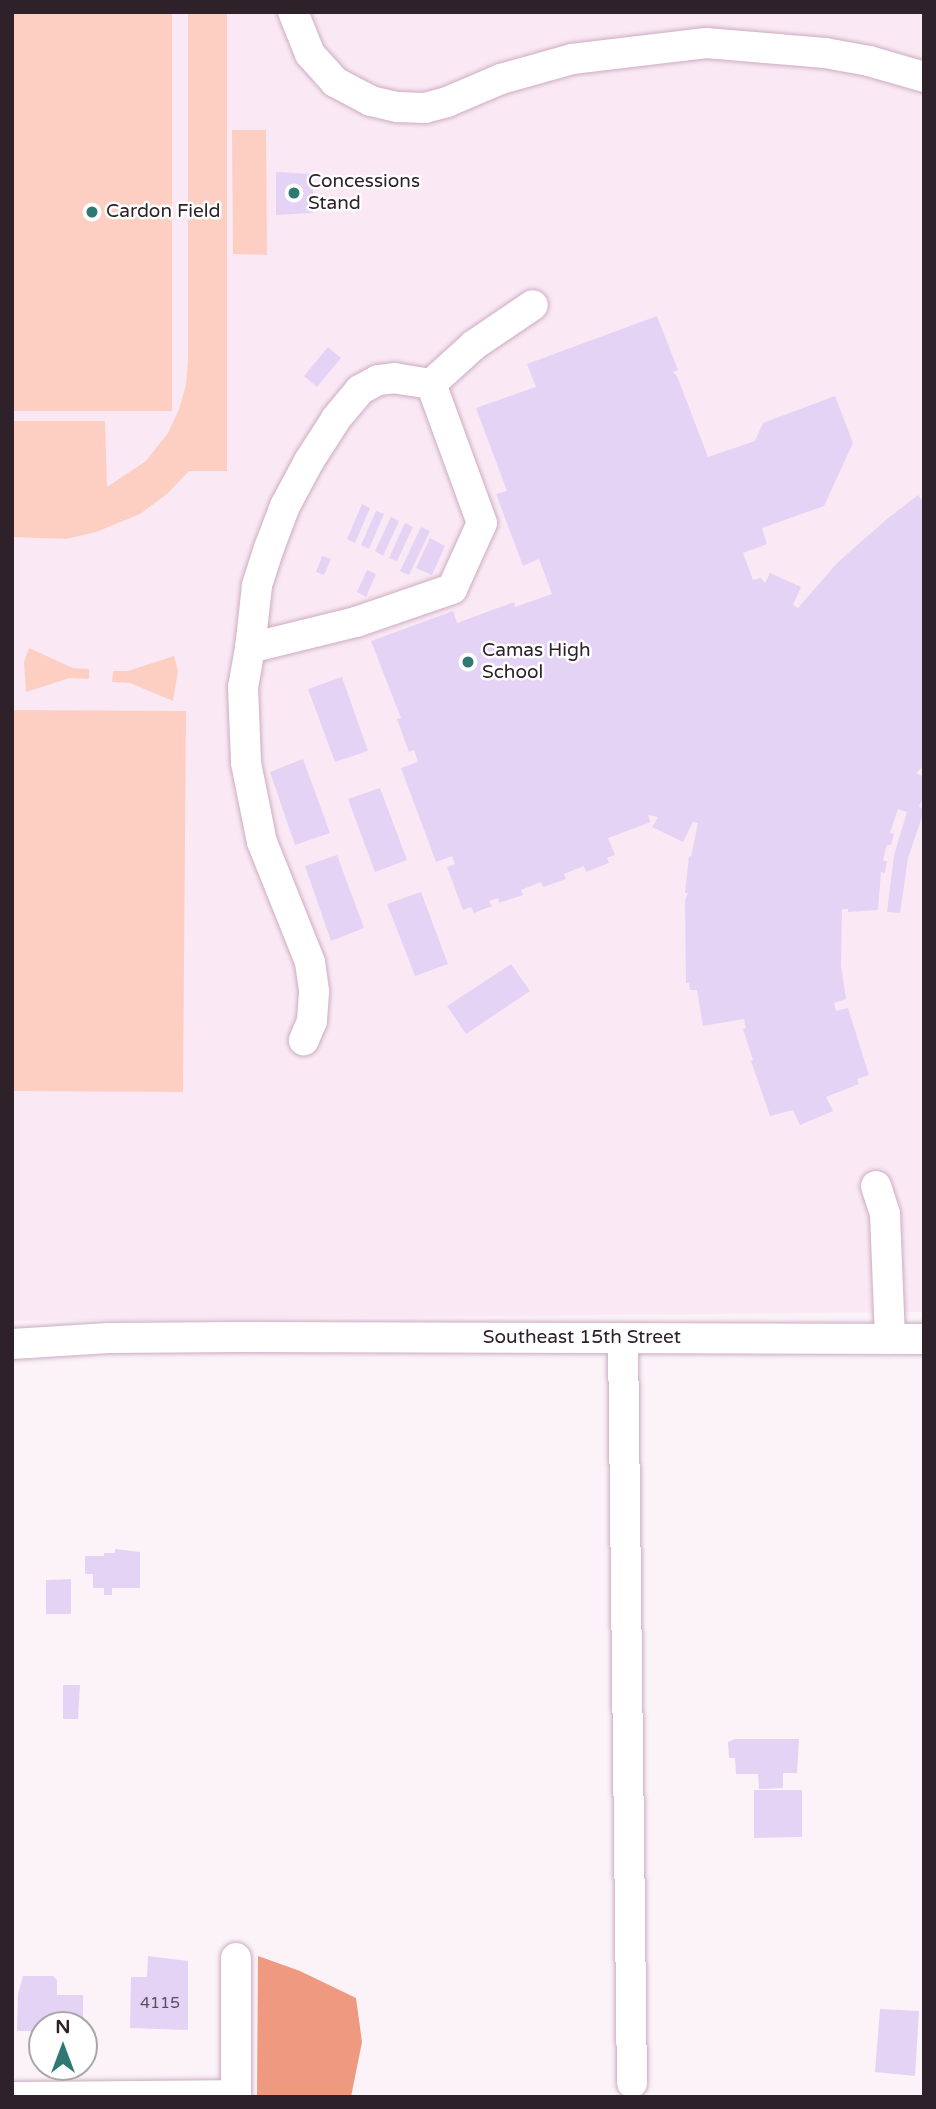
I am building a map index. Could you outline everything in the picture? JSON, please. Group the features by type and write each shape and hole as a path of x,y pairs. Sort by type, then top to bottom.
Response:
{"street":[{"path":"293,12 310,54 335,82 371,101 398,107 425,108 501,79 572,60 706,43 825,53 869,61 924,77"},
{"path":"431,384 474,345 533,305"},
{"path":"304,1040 312,1021 314,992 310,962 262,842 246,763 243,687 257,586 285,506 336,419 360,390 378,380 395,378 431,384"},
{"path":"250,648 356,622 453,589 482,523 431,384"},
{"path":"876,1186 885,1214 890,1339"},
{"name":"Southeast 15th Street","path":"12,1344 109,1338 924,1339"},
{"path":"622,1338 632,2083"},
{"path":"12,2096 236,2096 236,1958"}],"shaded area":[{"name":"Camas High School","path":"12,12 924,12 924,1312 12,1321"},
{"name":"Cardon Field","path":"12,12 172,12 172,411 12,411"},
{"path":"188,12 227,12 227,471 189,471 167,494 140,514 96,532 66,539 12,537 12,421 105,421 107,487 146,461 168,433 179,409 186,385 188,360"},
{"path":"232,130 266,130 267,255 233,254"},
{"path":"29,648 73,668 89,669 89,679 70,678 26,692 24,662"},
{"path":"174,656 178,671 173,701 130,683 112,682 113,671 128,671"},
{"path":"12,710 186,711 183,1092 12,1091"},
{"path":"258,1956 300,1971 356,1998 362,2042 351,2097 257,2097"}],"building":[{"name":"Concessions Stand","path":"276,172 313,174 313,213 276,215"},
{"name":"Camas High School","path":"657,316 678,370 673,372 677,376 708,457 755,441 763,423 835,396 853,443 824,506 762,528 767,544 743,553 753,580 761,578 765,583 770,573 801,587 793,605 798,608 838,562 887,519 918,495 924,503 924,766 916,773 924,777 924,797 919,806 924,811 908,858 900,913 887,912 894,855 907,812 898,809 890,833 894,834 891,845 887,845 883,861 887,861 885,873 881,872 878,910 848,912 848,909 842,909 841,965 846,999 834,1003 836,1011 848,1008 869,1075 857,1079 859,1084 826,1097 833,1111 800,1125 793,1110 770,1116 751,1061 753,1060 743,1029 746,1028 744,1019 703,1026 697,990 690,990 689,983 686,983 685,901 688,893 685,893 689,856 691,857 698,823 693,822 683,842 652,827 658,817 648,815 651,822 608,838 615,855 607,858 609,863 586,872 584,866 564,874 566,879 543,887 541,882 521,890 523,895 499,903 498,898 489,901 492,906 474,913 471,907 463,910 447,867 455,864 452,856 436,862 401,768 418,762 414,750 409,752 397,719 401,718 371,641 453,611 457,623 514,602 515,607 552,594 539,559 523,566 496,494 507,491 476,408 536,387 527,364"},
{"path":"328,347 341,358 317,387 304,376"},
{"path":"362,504 370,508 355,543 347,539"},
{"path":"376,511 384,514 369,549 361,545"},
{"path":"391,517 399,521 383,556 375,551"},
{"path":"405,523 413,527 397,561 389,558"},
{"path":"421,527 430,531 409,575 400,571"},
{"path":"430,538 445,546 432,575 416,568"},
{"path":"322,556 331,559 324,575 316,572"},
{"path":"367,570 376,574 366,597 357,592"},
{"path":"342,677 368,751 335,762 308,689"},
{"path":"303,759 330,833 295,845 270,772"},
{"path":"380,788 407,860 375,872 348,799"},
{"path":"337,855 364,928 331,941 305,866"},
{"path":"421,892 448,964 415,976 387,904"},
{"path":"511,964 530,991 466,1034 447,1006"},
{"path":"115,1549 140,1552 140,1588 112,1588 112,1595 104,1595 104,1588 93,1588 93,1574 85,1574 85,1556 104,1556 104,1553 115,1553"},
{"path":"71,1579 71,1614 46,1614 46,1580"},
{"path":"63,1685 80,1685 78,1719 63,1719"},
{"path":"735,1739 799,1739 797,1773 783,1773 783,1788 759,1789 758,1774 736,1774 735,1758 729,1758 728,1742"},
{"path":"754,1790 802,1790 802,1837 754,1838"},
{"path":"148,1956 188,1961 188,2030 130,2028 131,1977 147,1977"},
{"path":"23,1976 53,1976 57,1980 57,1995 83,1995 83,2011 28,2011 28,2031 17,2031 18,1994"},
{"path":"880,2009 919,2011 915,2076 875,2072"}],"place":[{"name":"Concessions Stand","path":"294,193"},
{"name":"Cardon Field","path":"92,212"},
{"name":"Camas High School","path":"468,662"}]}
